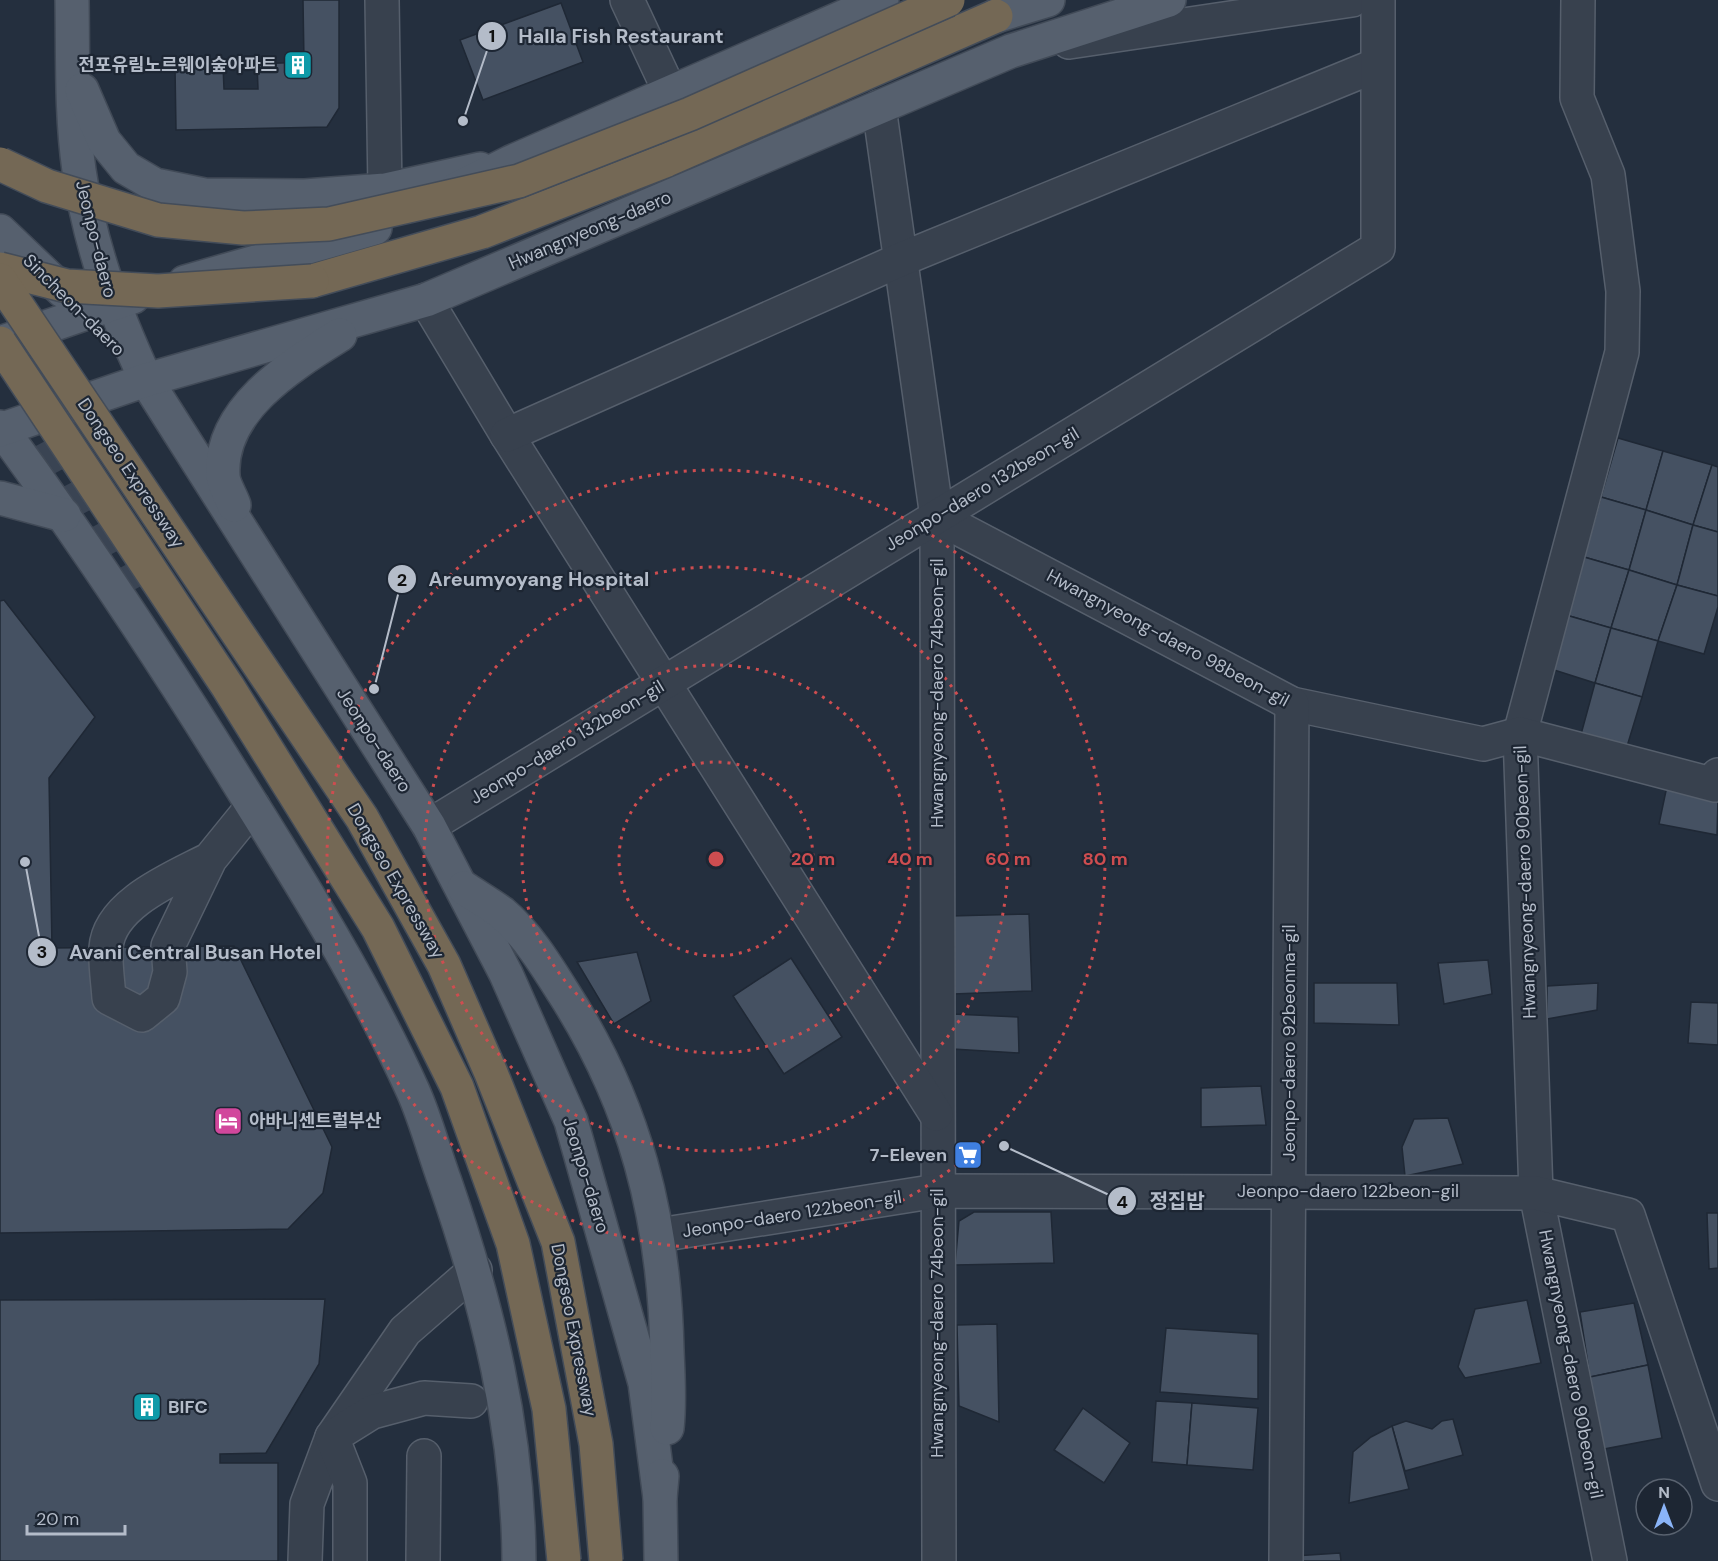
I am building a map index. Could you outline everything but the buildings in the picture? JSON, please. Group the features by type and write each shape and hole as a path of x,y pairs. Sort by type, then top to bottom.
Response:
{"highway":[{"path":"0,164 47,186 158,220 243,228 329,224 519,181 690,114 948,0"},
{"path":"0,269 67,286 158,291 312,281 493,228 667,160 996,16"},
{"name":"Dongseo Expressway","path":"0,280 362,818 444,965 491,1073 558,1242 596,1444 606,1561"},
{"name":"Dongseo Expressway","path":"0,343 228,687 378,928 457,1087 513,1244 549,1409 564,1561"}],"main road":[{"name":"Jeonpo-daero","path":"72,0 78,169 95,249 99,308"},
{"path":"996,16 1048,0"},
{"name":"Hwangnyeong-daero","path":"0,427 146,380 426,300 1011,51 1169,0"},
{"path":"0,343 99,308 390,224 511,162 879,1"},
{"path":"74,72 104,141 126,168 155,185 204,195 305,196 385,190 511,162"},
{"name":"Sincheon-daero","path":"0,231 99,308 146,380"},
{"path":"253,551 222,476 229,433 250,404 294,363 372,315"},
{"name":"Jeonpo-daero","path":"146,380 429,826 506,974 571,1121 645,1383 660,1498"},
{"path":"0,427 64,514 181,689 337,942 414,1093 475,1270 504,1399 519,1514 519,1561"},
{"path":"0,498 64,514"},
{"path":"461,886 502,914 542,958 580,1019 610,1076 633,1130 659,1235 666,1316 669,1418 660,1498 661,1561"}],"street":[{"path":"382,0 385,190"},
{"path":"627,0 670,92"},
{"path":"1011,51 1352,0"},
{"name":"Jeonpo-daero 132beon-gil","path":"429,826 1378,248 1378,0"},
{"name":"Hwangnyeong-daero 90beon-gil","path":"1578,0 1577,98 1608,175 1623,291 1622,352 1520,734 1536,1192 1610,1561"},
{"path":"507,435 902,259 1377,65"},
{"name":"Hwangnyeong-daero 74beon-gil","path":"879,107 937,517 936,1114 939,1561"},
{"path":"426,300 507,435 936,1114"},
{"name":"Hwangnyeong-daero 98beon-gil","path":"937,517 1292,704 1483,744 1520,734 1715,785 1718,775"},
{"name":"Jeonpo-daero 92beonna-gil","path":"1286,1561 1292,704"},
{"path":"210,859 253,806"},
{"name":"Jeonpo-daero 122beon-gil","path":"659,1235 937,1191 1536,1192 1628,1215 1718,1484"},
{"path":"305,1561 307,1504 332,1437 405,1331 475,1270"},
{"path":"332,1437 372,1412 424,1398 471,1401"},
{"path":"332,1437 351,1483 350,1561"},
{"path":"423,1561 424,1456"}],"tunnel":[{"path":"49,439 130,592"}],"place":[{"name":"전포유림노르웨이숲아파트","path":"298,65"},
{"name":"Halla Fish Restaurant","path":"463,121"},
{"name":"Areumyoyang Hospital","path":"374,689"},
{"name":"Avani Central Busan Hotel","path":"25,862"},
{"name":"아바니센트럴부산","path":"228,1121"},
{"name":"정집밥","path":"1004,1146"},
{"name":"7-Eleven","path":"968,1155"},
{"name":"BIFC","path":"147,1407"}]}
